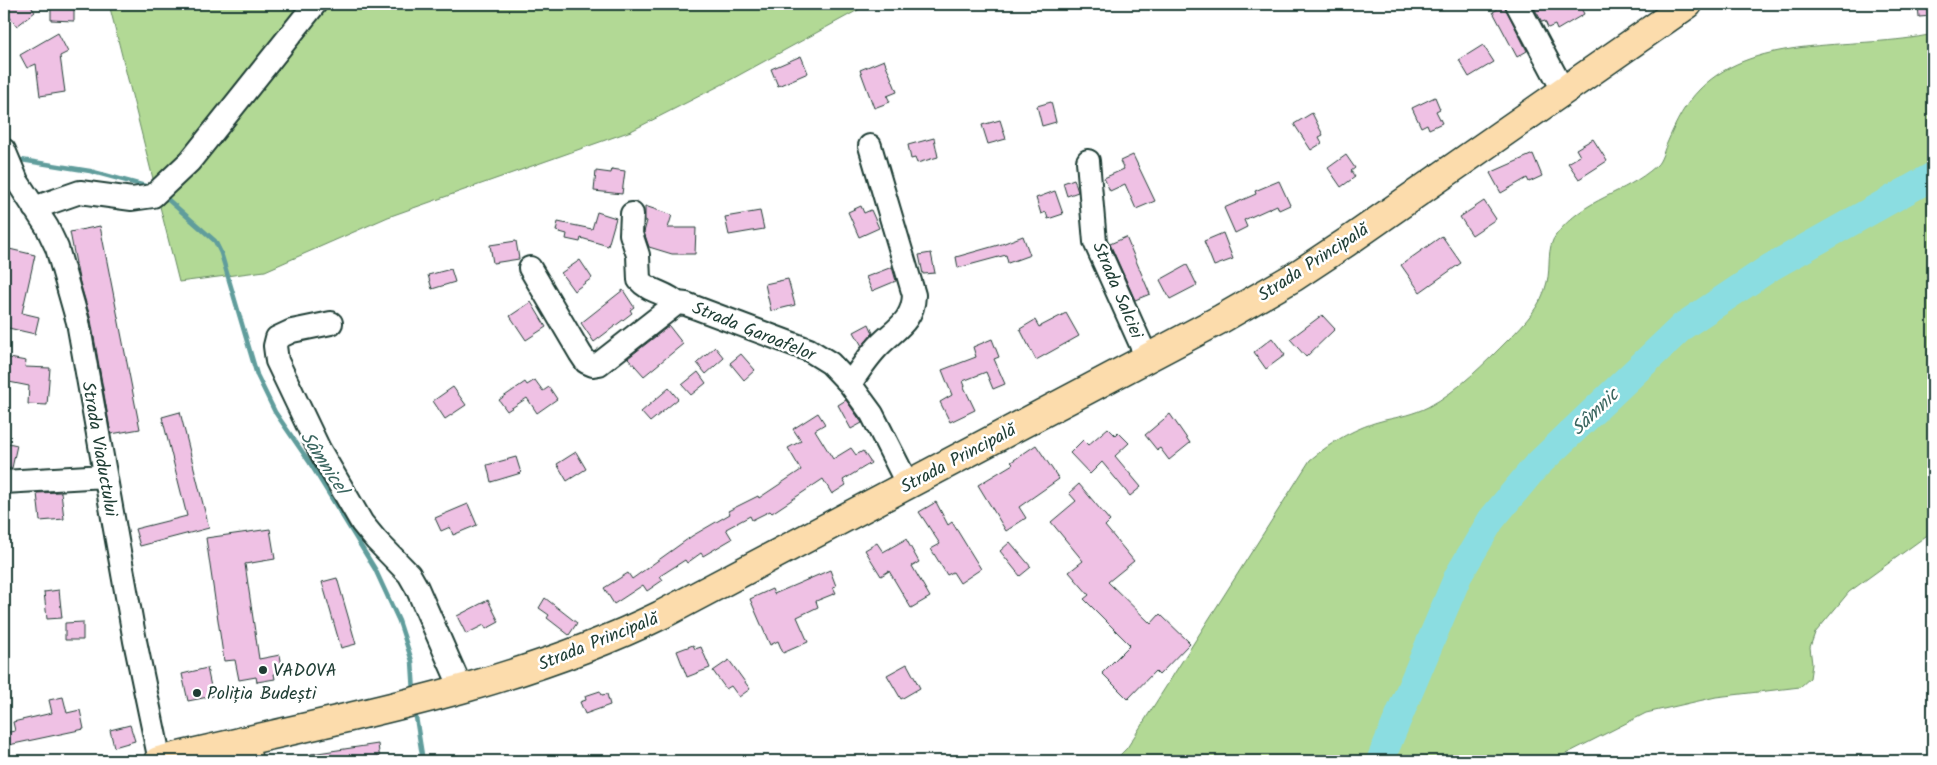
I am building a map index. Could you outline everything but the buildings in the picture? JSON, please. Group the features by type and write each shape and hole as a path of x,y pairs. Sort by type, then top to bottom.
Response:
{"highway":[{"name":"Strada Principală","path":"159,761 246,751 369,713 552,662 629,631 1221,319 1301,272 1688,4"}],"street":[{"path":"15,181 132,199 153,196 190,160 315,4"},
{"path":"1517,4 1563,90"},
{"path":"870,146 914,295 913,309 907,321 875,349 850,384 872,414 908,485"},
{"name":"Strada Salciei","path":"1088,161 1095,242 1147,358"},
{"name":"Strada Viaductului","path":"15,181 57,248 78,322 135,641 159,761"},
{"name":"Strada Garoafelor","path":"632,214 631,234 638,255 639,280 644,286 672,298 677,303 686,304 809,350 830,363 850,384"},
{"name":"Strada Garoafelor","path":"530,268 580,353 586,362 593,365 599,364 677,303"},
{"path":"331,323 292,331 277,338 275,346 277,361 296,404 345,496 376,540 398,562 418,588 461,688"},
{"path":"4,482 105,476"}],"green space":[{"path":"109,4 869,4 721,85 631,131 388,217 265,271 179,282"},
{"path":"1933,34 1933,531 1849,592 1815,633 1810,647 1812,664 1810,678 1800,687 1716,697 1646,713 1552,761 1110,761 1117,758 1127,748 1310,460 1336,441 1355,431 1374,423 1428,407 1450,393 1481,367 1521,327 1537,306 1545,290 1551,246 1556,235 1579,212 1631,184 1658,164 1681,114 1700,89 1723,71 1750,59 1779,51 1810,46 1904,39"}],"waterway":[{"name":"Sâmnicel","path":"15,159 90,171 149,187"},
{"name":"Sâmnic","path":"1380,761 1458,576 1491,520 1535,467 1683,326 1771,267 1933,176"},
{"name":"Sâmnicel","path":"165,197 215,241 221,253 257,375 275,412 310,463 375,569 399,621 412,661 414,693"},
{"name":"Sâmnicel","path":"415,711 423,761"}],"place":[{"name":"VADOVA","path":"263,670"},
{"name":"Poliția Budești","path":"197,693"}]}
